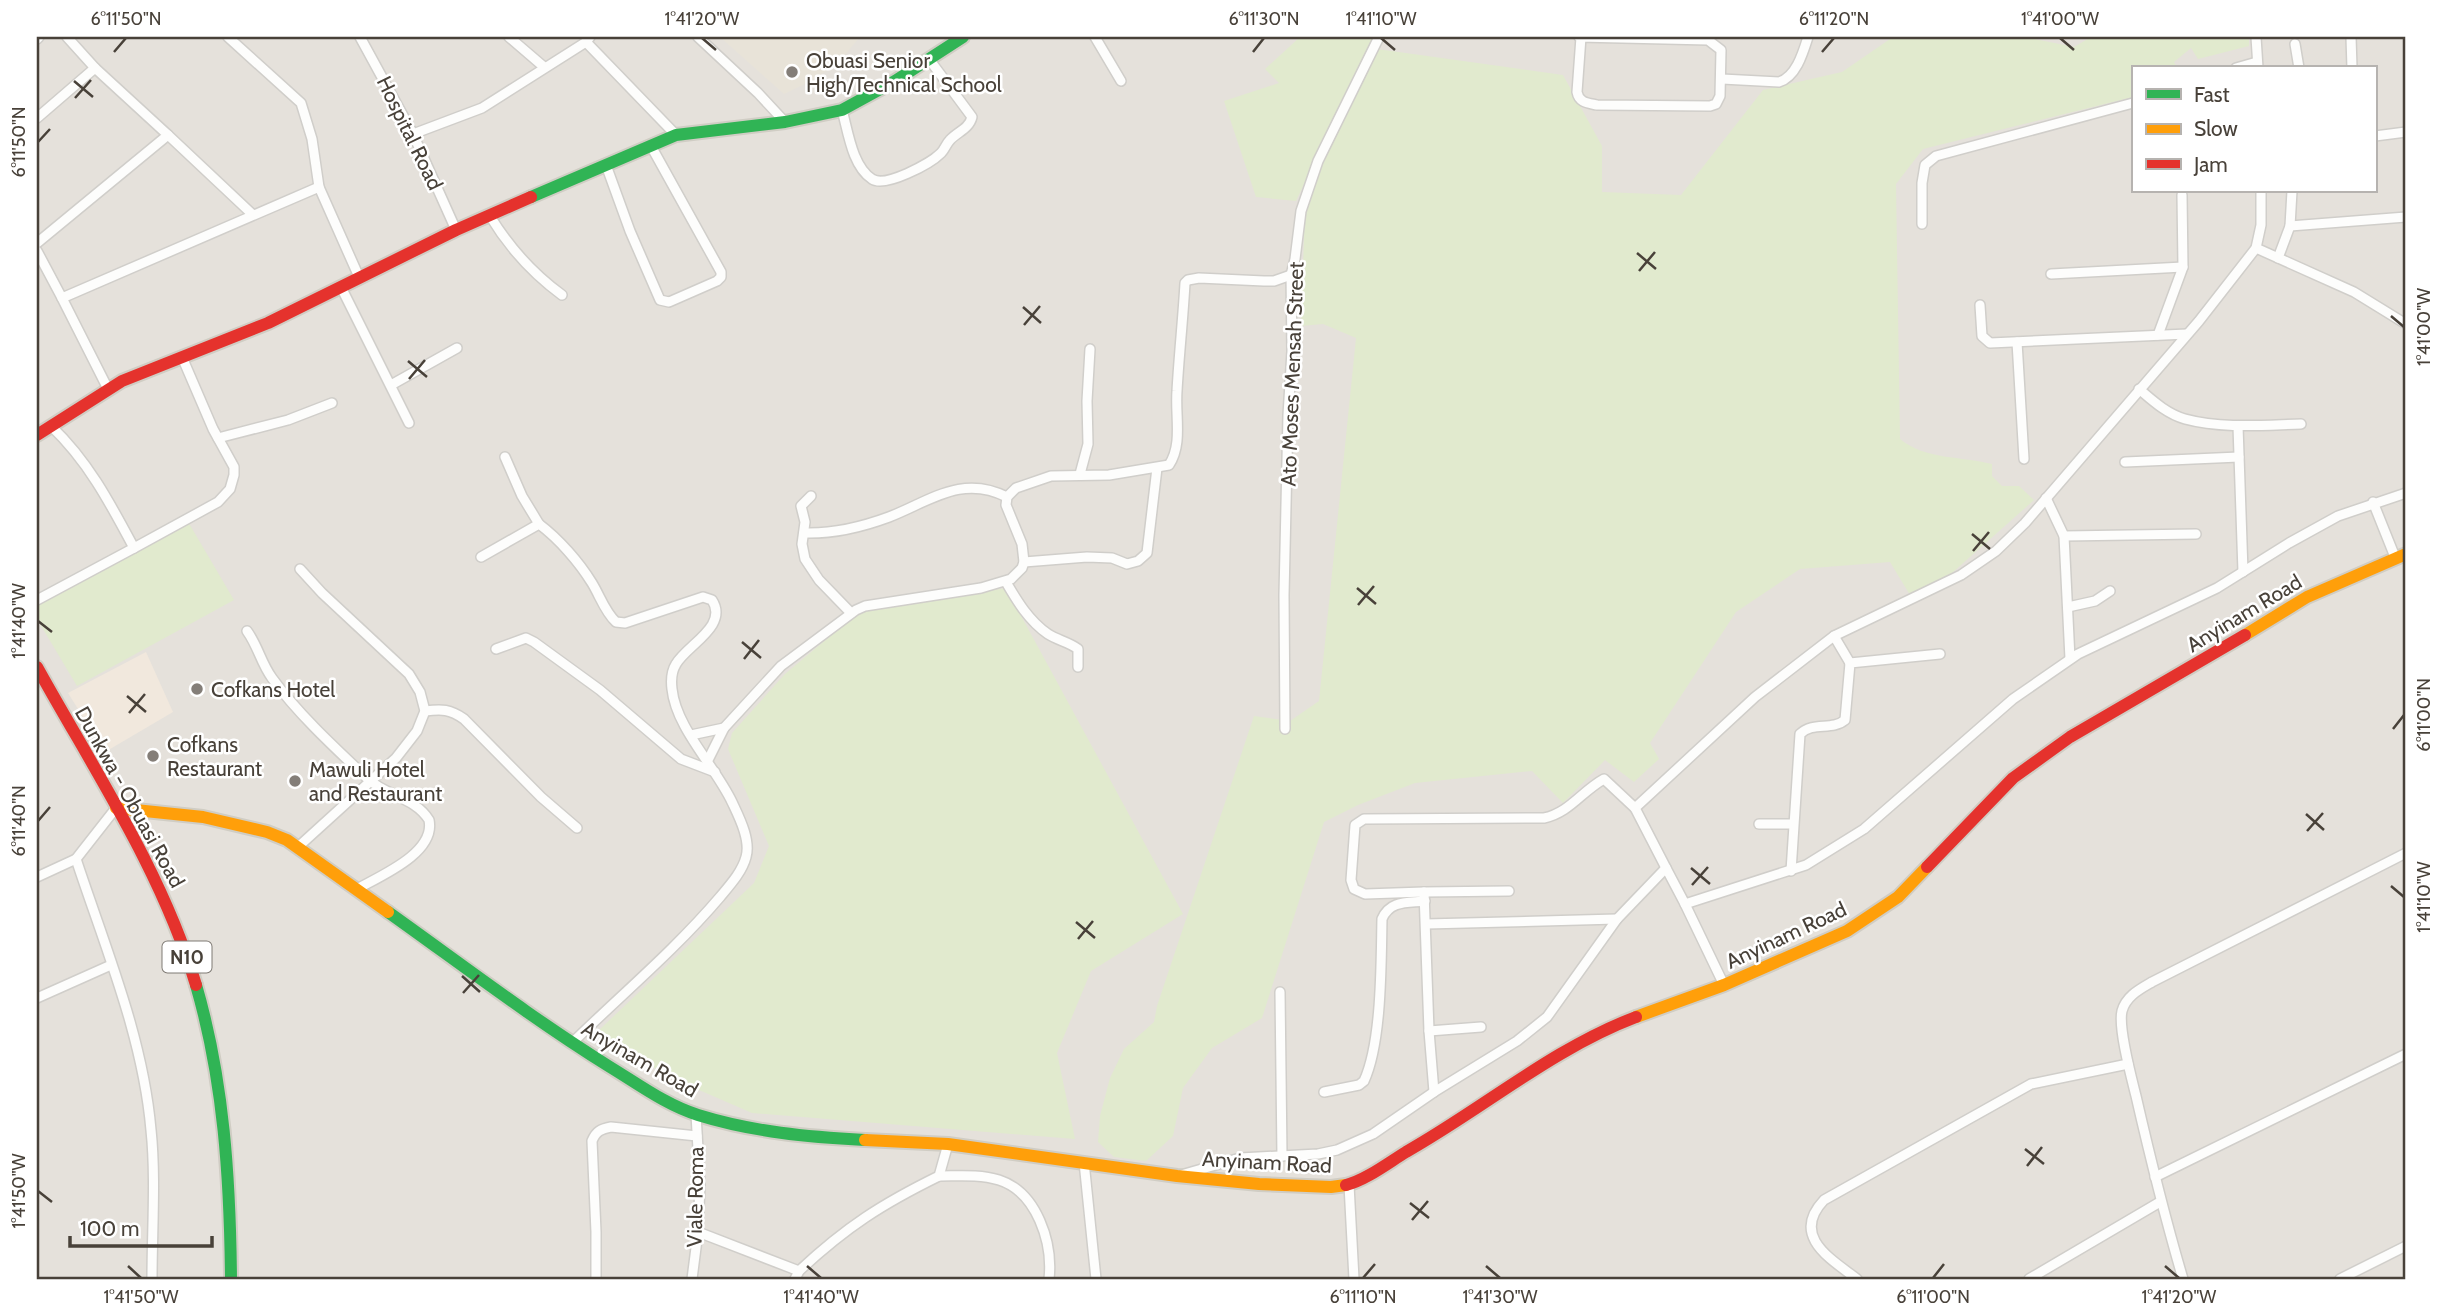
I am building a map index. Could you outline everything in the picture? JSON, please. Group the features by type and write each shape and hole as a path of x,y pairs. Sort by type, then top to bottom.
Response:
{"street":[{"path":"67,37 79,41 95,68 252,214"},
{"path":"228,37 302,103 312,138 319,187 359,277"},
{"name":"Hospital Road","path":"360,37 413,134 456,230"},
{"path":"509,37 544,67"},
{"path":"698,37 785,122"},
{"path":"37,435 108,389 268,323 456,230 650,146 676,135 785,122 842,110 895,81 963,37"},
{"path":"1095,37 1121,81"},
{"name":"Ato Moses Mensah Street","path":"1285,729 1284,595 1288,415 1293,351 1291,275 1300,211 1318,161 1379,37"},
{"path":"1580,37 1708,40 1721,50 1720,96 1716,104 1710,107 1597,105 1583,102 1578,98 1577,92 1580,37"},
{"path":"1721,79 1784,80 1794,69 1808,37"},
{"path":"2256,37 2257,65"},
{"path":"2351,37 2352,66"},
{"path":"413,134 482,108 588,39 676,135"},
{"path":"2295,44 2299,66"},
{"path":"842,110 860,165 870,178 877,182 894,179 936,157 944,151 949,140 971,122 972,117 929,59"},
{"path":"37,118 95,68"},
{"path":"1922,224 1925,165 1936,156 2132,103"},
{"path":"2376,135 2406,132"},
{"path":"108,389 37,250 168,135"},
{"path":"606,165 630,231 660,300 667,303 681,297 717,281 721,272 650,146"},
{"path":"62,298 319,187"},
{"path":"1634,808 1755,697 1834,636 1961,575 1996,551 2025,523 2187,334 2256,248 2261,225 2261,192"},
{"path":"2278,258 2290,226 2292,192"},
{"path":"2158,335 2183,267 2182,195"},
{"path":"491,216 503,237 526,265 562,295"},
{"path":"2290,226 2406,217"},
{"path":"2256,248 2354,292 2406,324"},
{"path":"2051,274 2183,267"},
{"path":"708,760 724,728 781,666 851,613 865,606 1006,582 1017,573 1024,562 1022,544 1007,512 1007,497 1016,488 1051,476 1109,475 1169,465 1175,455 1176,394 1185,283 1199,278 1274,281 1291,275"},
{"path":"341,287 409,423"},
{"path":"1980,305 1983,340 1995,343 2187,334"},
{"path":"2017,342 2024,459"},
{"path":"391,385 457,348"},
{"path":"1080,474 1088,444 1090,349"},
{"path":"37,600 210,507 230,489 234,467 182,357"},
{"path":"2139,389 2164,410 2185,419 2238,426 2301,424"},
{"path":"218,438 288,420 332,403"},
{"path":"51,426 78,454 97,481 134,548"},
{"path":"2238,426 2243,572"},
{"path":"505,457 522,496 539,524 575,561 591,582 612,619 625,624 698,598 706,597 715,603 716,611 708,631 678,661 672,673 673,696 691,735 731,799 746,840 747,855 741,870 705,915 572,1043"},
{"path":"2125,462 2239,457"},
{"path":"1024,562 1087,557 1112,558 1127,564 1144,558 1147,553 1157,468"},
{"path":"804,533 840,531 886,518 954,489 971,488 1007,497"},
{"path":"1685,904 1806,865 1864,829 2013,699 2070,659 2217,588 2338,516 2406,493"},
{"path":"811,496 801,506 805,519 803,551 807,564 827,590 851,613"},
{"path":"2046,498 2064,536 2070,659"},
{"path":"2373,502 2401,555"},
{"path":"481,557 539,524"},
{"path":"2064,536 2196,534"},
{"name":"Anyinam Road","path":"116,808 209,818 275,835 298,847 572,1043 648,1091 696,1114 762,1131 948,1144 1177,1176 1259,1184 1331,1187 1349,1185 1426,1141 1536,1067 1608,1028 1724,985 1847,931 1898,897 2013,778 2070,737 2307,597 2401,555"},
{"path":"298,847 407,745 417,731 425,711 420,692 409,674 321,593 300,569"},
{"path":"1006,582 1040,627 1078,649 1078,667"},
{"path":"2068,607 2095,601 2110,591"},
{"path":"247,631 258,647 264,666 279,686 370,782 421,809 429,820 431,831 416,854 355,890"},
{"path":"1791,871 1800,734 1810,727 1838,725 1845,720 1850,663 1834,636"},
{"path":"496,649 526,638 534,642 600,690 681,759 715,772"},
{"path":"1850,663 1940,654"},
{"name":"Dunkwa - Obuasi Road","path":"37,667 139,846 176,926 192,974 220,1090 228,1149 231,1279"},
{"path":"425,711 452,710 464,719 541,797 577,828"},
{"path":"691,735 724,728"},
{"path":"1510,891 1425,897 1365,894 1354,889 1351,880 1353,829 1357,822 1364,819 1556,816 1604,779 1634,808 1724,985"},
{"path":"37,877 75,859 116,808"},
{"path":"1759,824 1793,824"},
{"path":"2183,1279 2160,1202 2128,1064 2121,1014 2124,1004 2133,993 2406,852"},
{"path":"75,859 130,1022 144,1081 152,1132 152,1279"},
{"path":"1177,1176 1240,1158 1318,1154 1337,1150 1373,1134 1434,1092 1517,1041 1546,1017 1617,919 1666,868"},
{"path":"1425,897 1429,1031 1434,1092"},
{"path":"1324,1091 1359,1085 1364,1081 1376,1031 1381,979 1382,919 1385,911 1392,905 1425,897"},
{"path":"1426,924 1617,919"},
{"path":"37,998 111,965"},
{"path":"1280,992 1282,1156"},
{"path":"1429,1031 1480,1027"},
{"path":"2155,1177 2406,1054"},
{"path":"1857,1279 1822,1252 1815,1243 1811,1231 1812,1223 1817,1207 1824,1200 2031,1084 2128,1064"},
{"name":"Viale Roma","path":"692,1279 700,1185 696,1114"},
{"path":"596,1279 594,1136 602,1129 611,1127 696,1136"},
{"path":"939,1176 948,1144"},
{"path":"1084,1162 1096,1279"},
{"path":"698,1232 797,1275 854,1223 892,1199 939,1176 980,1175 1001,1180 1020,1192 1031,1205 1041,1224 1047,1245 1049,1279"},
{"path":"1349,1185 1353,1279"},
{"path":"2029,1279 2160,1202"},
{"path":"2340,1279 2406,1246"}],"shaded area":[{"path":"37,37 2406,37 2406,1279 37,1279"},
{"name":"Obuasi Senior High/Technical School","path":"720,37 860,37 837,64 784,94"},
{"path":"146,652 173,712 105,752 68,693"}],"green space":[{"path":"1300,37 1374,37 1296,201 1256,197 1224,101 1279,83 1265,69"},
{"path":"1893,37 2024,37 2074,47 2091,37 2249,37 2249,46 2198,59 2191,48 2174,62 2176,66 2132,66 2132,97 1923,149 1896,184 1900,439 1932,454 1992,464 1992,476 2002,486 2019,486 2034,500 1952,573 1910,595 1890,562 1800,569 1736,612 1650,743 1659,759 1634,782 1605,760 1563,803 1532,771 1415,783 1358,805 1324,822 1262,1018 1212,1048 1183,1088 1173,1136 1146,1161 1114,1157 1098,1142 1100,1116 1110,1078 1124,1049 1154,1022 1157,1006 1254,716 1290,721 1319,701 1356,338 1323,324 1301,326 1305,208 1333,140 1377,49 1563,75 1602,146 1602,192 1681,195 1763,90 1842,72"},
{"path":"187,520 234,600 77,686 37,619 37,604"},
{"path":"1006,588 1183,914 1091,971 1057,1053 1075,1139 752,1113 669,1077 597,1032 754,883 769,846 728,749 732,733 785,674 860,611"}],"traffic: fast":[{"path":"531,197 676,135 785,122 842,110 895,81 963,37"},
{"path":"388,912 553,1030 675,1106 719,1121 760,1130 865,1140"},
{"path":"196,985 213,1057 224,1130 231,1279"}],"traffic: slow":[{"path":"2245,635 2307,597 2406,554"},
{"path":"116,808 203,817 267,832 287,840 388,912"},
{"path":"1636,1017 1724,985 1847,931 1898,897 1927,867"},
{"path":"865,1140 948,1144 1177,1176 1259,1184 1331,1187 1346,1185"}],"traffic: jam":[{"path":"37,435 122,381 268,323 456,230 531,197"},
{"path":"1927,867 2013,778 2070,737 2245,635"},
{"path":"37,667 146,861 182,943 196,985"},
{"path":"1346,1185 1377,1171 1576,1045 1636,1017"}],"place":[{"name":"Obuasi Senior High/Technical School","path":"792,72"},
{"name":"Cofkans Hotel","path":"197,689"},
{"name":"Cofkans Restaurant","path":"153,756"},
{"name":"Mawuli Hotel and Restaurant","path":"295,781"}]}
